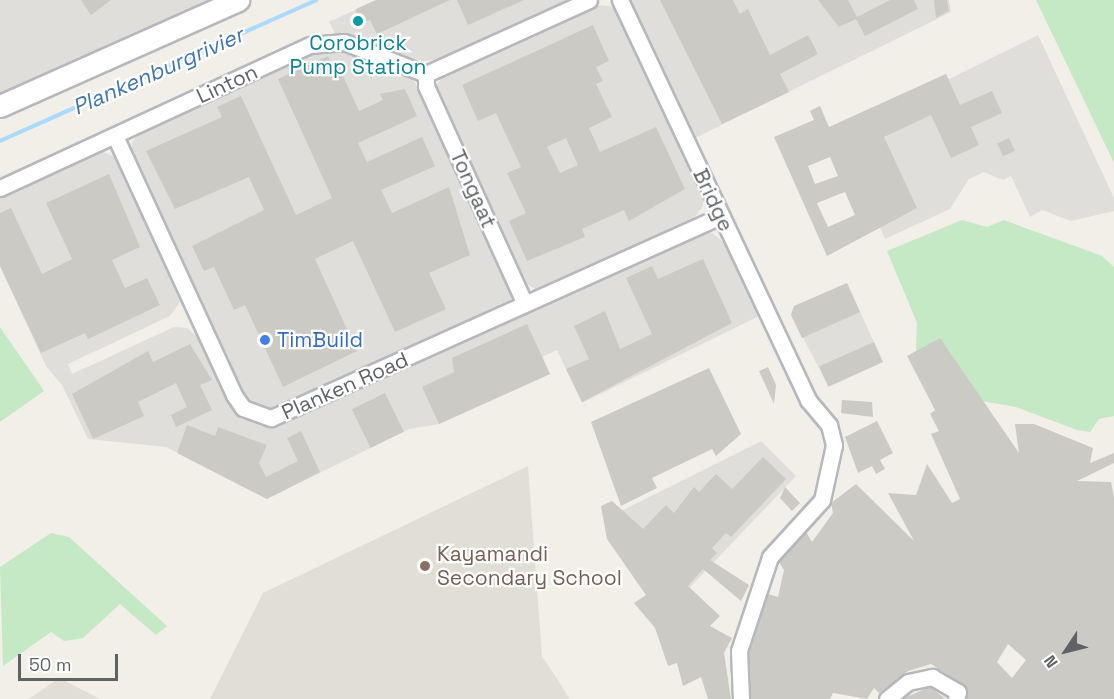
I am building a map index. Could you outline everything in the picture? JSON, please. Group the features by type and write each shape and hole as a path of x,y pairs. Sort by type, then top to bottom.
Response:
{"street":[{"path":"0,106 238,0"},
{"path":"426,74 589,0"},
{"name":"Bridge","path":"620,0 808,400 829,425 834,445 825,491 770,557 739,651 741,699"},
{"name":"Linton","path":"0,188 326,40 344,42 426,74"},
{"name":"Tongaat","path":"426,74 426,86 525,304"},
{"name":"Planken Road","path":"115,136 234,395 255,415 288,413 721,216"},
{"path":"887,699 908,682 932,677 958,692 956,699"}],"shaded area":[{"path":"0,0 220,0 0,96"},
{"path":"376,0 572,0 444,59 423,61 335,33 329,22"},
{"path":"631,0 949,0 951,12 695,138"},
{"path":"592,5 610,6 620,15 703,195 703,206 692,221 535,289 522,281 436,86 445,73"},
{"path":"1038,35 1114,198 1114,211 1071,221 1042,210 1030,217 1011,176 1003,180 984,172 969,179 950,209 885,239 836,124 946,74 949,79"},
{"path":"323,48 340,48 412,76 512,297 507,304 274,412 249,403 240,390 132,156 132,142 143,130"},
{"path":"98,150 118,158 180,302 170,316 68,364 72,374 174,327 187,328 198,337 236,411 261,426 272,426 698,233 712,233 727,245 759,316 582,403 557,350 542,357 550,374 439,424 409,429 267,499 166,447 88,439 62,385 46,366 0,266 0,194"},
{"path":"847,283 883,362 829,387 791,315 794,306"},
{"path":"761,441 796,476 676,602 613,515"},
{"name":"Kayamandi Secondary School","path":"528,466 542,656 570,699 210,699 263,593"},
{"path":"59,678 100,699 29,699"}],"green space":[{"path":"1036,0 1114,0 1114,163"},
{"path":"962,220 987,227 1004,220 1102,256 1114,267 1114,416 1099,419 1090,432 1077,430 1016,407 982,401 923,367 916,349 917,323 887,251"},
{"path":"0,327 44,391 0,422"},
{"path":"51,533 69,537 167,626 156,635 120,604 83,638 64,641 51,632 3,666 0,567"}],"building":[{"path":"81,0 111,0 91,15"},
{"path":"376,0 450,0 377,34 370,20 357,26 356,9"},
{"path":"457,0 524,0 468,25"},
{"path":"660,0 733,0 740,14 748,9 770,55 808,35 818,54 780,74 789,92 722,124"},
{"path":"818,0 848,0 857,17 890,0 914,0 918,9 865,36 856,19 839,27"},
{"path":"934,0 947,0 949,11 936,18"},
{"path":"593,25 609,61 596,67 603,81 596,84 612,117 589,128 600,152 656,127 685,189 629,221 624,210 582,229 585,237 527,261 509,221 526,213 507,173 521,167 496,113 478,121 462,85","holes":["566,138 578,165 560,173 547,147"]},
{"path":"328,56 332,65 337,63 359,111 383,100 380,94 405,89 417,116 358,143 367,162 422,137 435,166 381,190 392,213 449,187 470,255 429,273 446,309 395,332 353,241 315,259 357,351 283,387 245,305 234,310 214,267 204,271 192,246 264,210 249,177 175,209 146,151 222,117 217,107 241,96 296,215 332,198 278,79"},
{"path":"946,74 960,105 992,91 1002,113 971,127 979,145 951,158 931,115 884,137 917,208 827,256 774,137 814,120 810,111 820,106 829,127","holes":["830,157 838,176 815,184 808,166","845,192 855,215 828,227 817,203"]},
{"path":"1009,138 1015,151 1003,156 997,143"},
{"path":"109,174 140,247 112,260 125,288 147,278 160,305 88,339 85,333 41,353 0,266 0,213 11,208 42,274 72,259 46,203"},
{"path":"703,259 732,323 582,402 566,369 589,359 574,326 605,311 620,349 652,334 626,278 652,266 658,279"},
{"path":"847,283 860,312 802,338 791,315 794,306"},
{"path":"527,324 550,374 439,424 422,387 454,372 452,358"},
{"path":"940,338 1019,453 1015,424 1034,424 1093,448 1090,463 1114,453 1114,463 1077,481 1111,482 1114,497 1114,699 966,699 966,686 931,664 908,671 879,693 874,688 867,699 833,693 830,699 751,699 749,652 768,594 778,597 784,570 779,562 806,532 812,542 833,513 831,503 856,484 914,541 888,493 916,495 927,464 952,503 960,499 931,434 939,431 930,414 935,410 907,356","holes":["1008,644 1026,660 1012,678 997,662"]},
{"path":"874,342 883,362 828,387 819,366"},
{"path":"190,344 212,380 200,385 212,410 176,427 171,415 187,407 176,383 138,402 144,416 93,439 72,394 148,351 153,362"},
{"path":"768,367 776,385 774,404 759,371"},
{"path":"709,368 741,434 716,456 712,449 652,478 657,488 621,506 591,422"},
{"path":"385,393 404,432 371,448 352,409"},
{"path":"842,400 872,402 873,417 841,413"},
{"path":"877,421 893,453 880,460 885,469 876,474 872,466 858,473 845,437"},
{"path":"187,425 215,436 218,427 267,445 259,463 266,477 298,461 287,438 301,431 320,472 267,499 177,453"},
{"path":"763,457 786,479 731,537 726,533 712,548 717,553 710,560 749,585 741,601 703,569 688,586 720,616 710,626 732,638 724,653 731,699 708,699 701,677 683,686 677,663 668,666 655,628 634,603 646,595 607,539 601,506 612,501 643,529 666,505 674,513 694,487 699,492 716,474 732,489"},
{"path":"785,487 800,503 792,511 780,498"},
{"path":"930,687 946,699 902,699 927,688"}],"waterway":[{"name":"Plankenburgrivier","path":"0,141 316,0"}],"place":[{"name":"Corobrick Pump Station","path":"358,21"},
{"name":"TimBuild","path":"265,340"},
{"name":"Kayamandi Secondary School","path":"425,566"}]}
